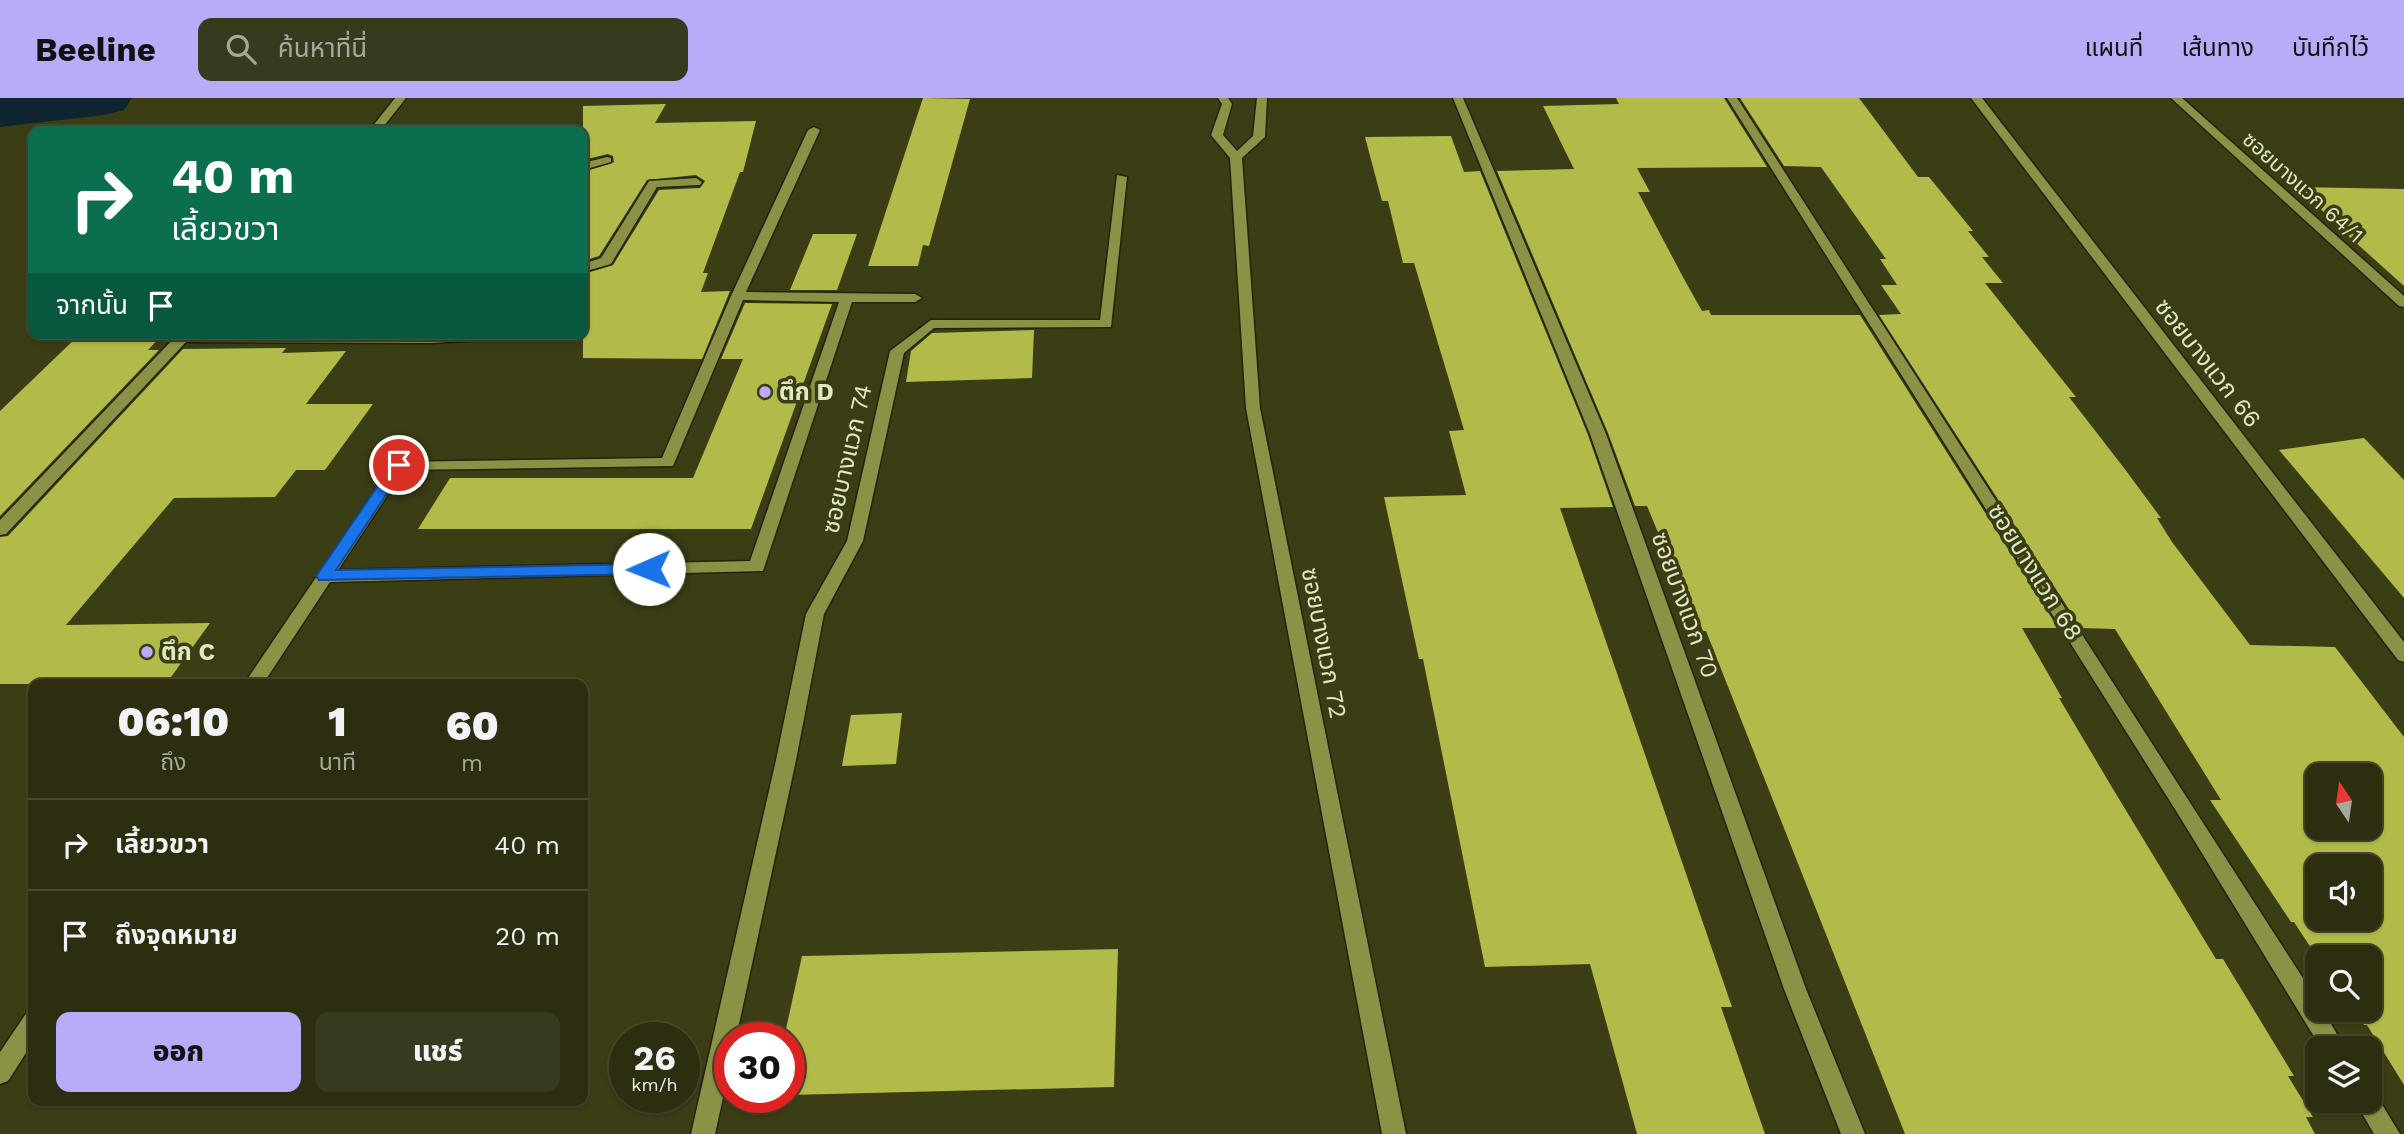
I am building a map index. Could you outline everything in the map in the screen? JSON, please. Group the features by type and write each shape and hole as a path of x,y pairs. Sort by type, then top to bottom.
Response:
{"street":[{"path":"378,126 401,98"},
{"path":"1223,98 1227,104 1217,135 1236,157 1259,137 1262,98"},
{"name":"ซอยบางแวก 70","path":"1458,98 1598,434 1795,989 1853,1134"},
{"name":"ซอยบางแวก 68","path":"1732,98 2155,761 2327,1036"},
{"name":"ซอยบางแวก 66","path":"1976,98 2404,655"},
{"name":"ซอยบางแวก 64/1","path":"2176,98 2404,303"},
{"path":"256,679 399,465 668,463 738,296 814,130"},
{"name":"ซอยบางแวก 72","path":"1236,157 1253,408 1394,1134"},
{"path":"588,166 607,160"},
{"name":"ซอยบางแวก 74","path":"703,1134 786,760 815,614 855,541 897,351 931,324 1106,324 1121,177"},
{"path":"588,266 606,261 653,184 696,182"},
{"path":"738,296 915,298"},
{"path":"324,576 757,566 847,298"},
{"path":"0,530 180,340"},
{"path":"0,1073 28,1030"},
{"path":"2375,1113 2388,1134"}],"building":[{"path":"923,98 970,99 929,246 923,245 918,266 868,266"},
{"path":"1616,98 1724,98 1767,167 1637,168 1650,192 1638,192 1702,311 1709,310 1711,315 1860,315 2058,628 2022,628 2062,698 2059,698 2216,959 2223,959 2294,1076 2288,1076 2305,1104 2305,1113 2311,1113 2313,1117 2306,1117 2315,1134 1905,1134 1706,631 1703,631 1678,566 1672,566 1647,506 1635,506 1608,433 1497,171 1574,169 1543,106 1619,104"},
{"path":"1740,98 1859,98 1918,177 1929,177 1973,231 1968,231 1989,257 1982,257 2003,283 1985,283 2076,397 2069,397 2161,518 2157,518 2172,542 2250,645 2335,647 2404,737 2404,1085 2382,1049 2382,1036 2374,1036 2362,1022 2382,1022 2382,945 2309,945 2294,922 2291,922 2210,800 2221,800 2115,629 2081,628 1879,315 1901,314 1881,285 1897,285 1880,259 1886,259 1821,167 1784,166"},
{"path":"666,104 655,123 756,121 743,172 740,172 703,273 708,273 701,292 730,291 702,359 583,358 583,340 588,340 588,272 613,265 659,190 700,188 705,181 696,175 647,180 599,256 588,259 588,170 614,162 613,156 608,154 588,159 588,126 583,126 583,106"},
{"path":"1451,136 1464,172 1480,171 1588,435 1613,507 1560,508 1732,1007 1721,1007 1765,1134 1637,1134 1590,964 1485,967 1423,659 1419,659 1384,497 1466,495 1449,431 1464,430 1414,263 1403,263 1388,201 1382,201 1365,137"},
{"path":"2296,187 2404,189 2404,286 2324,214"},
{"path":"813,234 857,234 837,290 790,290"},
{"name":"ตึก D","path":"745,303 832,304 751,529 418,529 450,478 693,478 743,359 721,359"},
{"path":"1034,330 1032,378 906,382 911,351 932,333"},
{"path":"74,340 157,340 148,350 159,350 0,516 0,411"},
{"path":"286,348 282,353 346,351 306,404 373,404 325,470 296,470 275,497 174,498 66,625 210,623 170,679 28,679 28,684 0,684 0,537 8,536 183,349"},
{"path":"2364,438 2404,480 2404,598 2279,450"},
{"path":"902,713 896,764 842,766 851,715"},
{"path":"1118,949 1114,1087 805,1095 805,1022 788,1022 802,956"}],"waterway":[{"path":"0,110 104,98"}],"place":[{"name":"ตึก D","path":"765,392"},
{"name":"ตึก C","path":"147,652"}],"route":[{"path":"399,465 324,576 649,569"}]}
